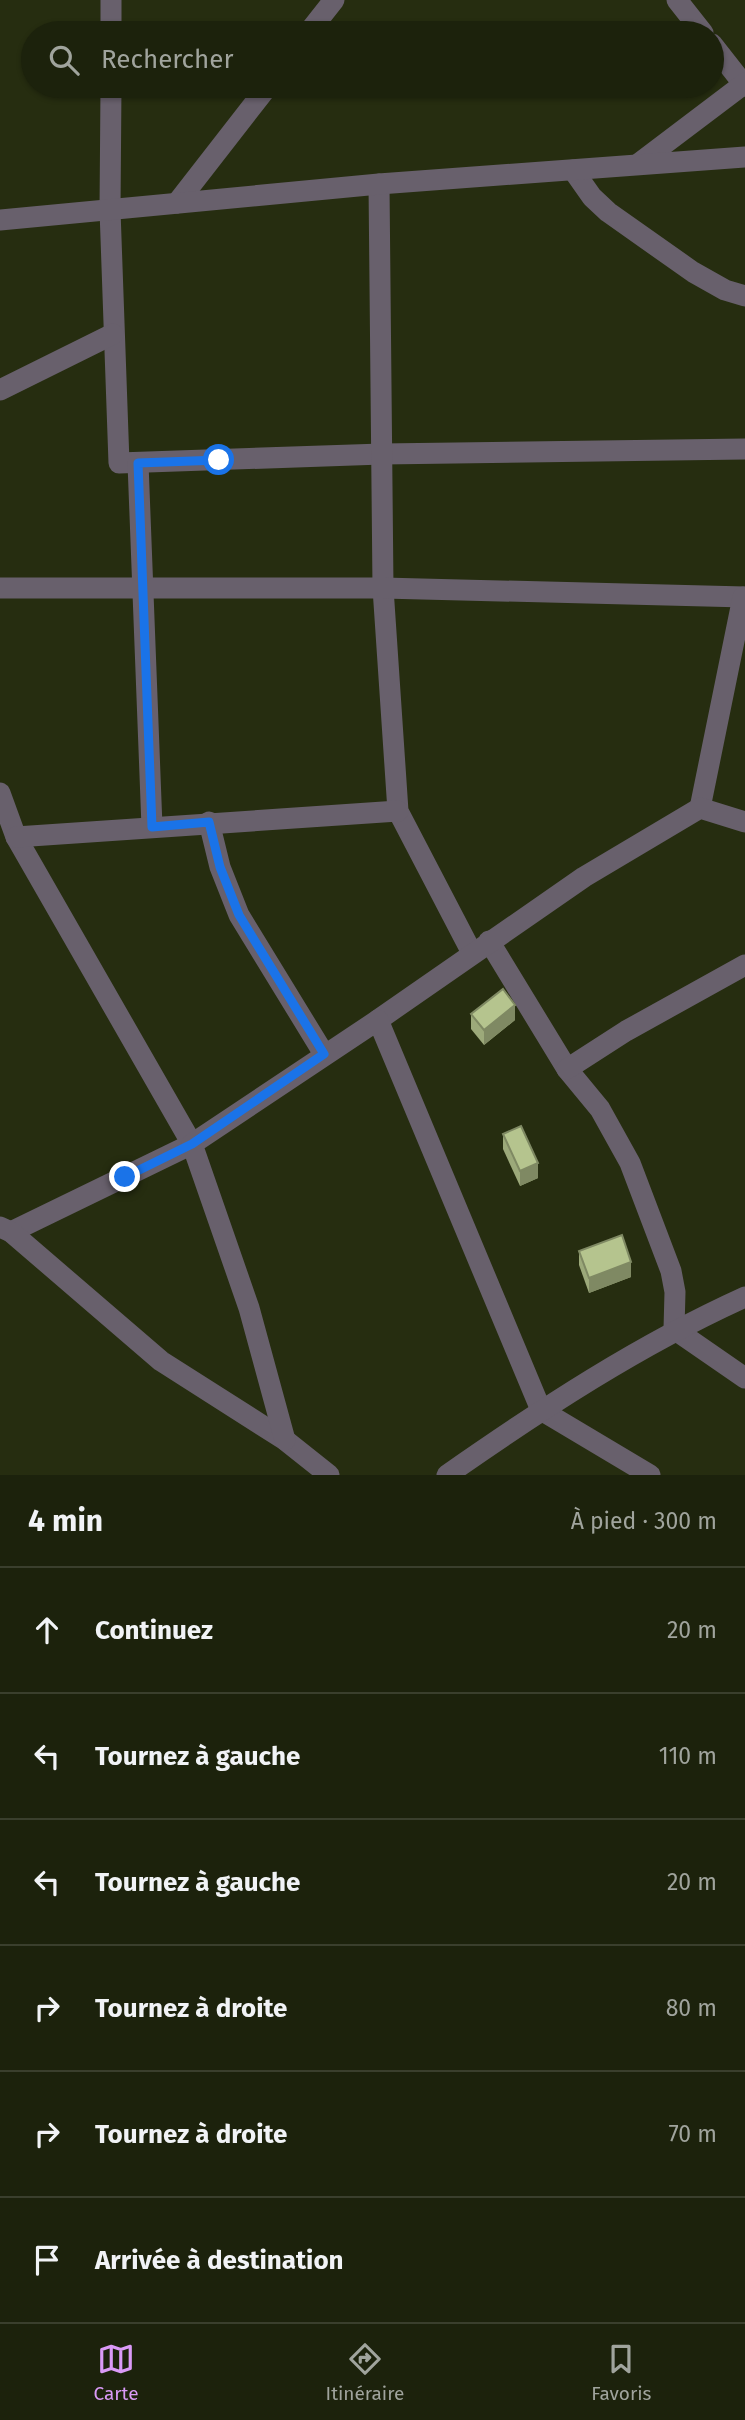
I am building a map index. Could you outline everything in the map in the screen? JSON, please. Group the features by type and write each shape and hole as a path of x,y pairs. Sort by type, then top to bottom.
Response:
{"street":[{"path":"111,0 111,21"},
{"path":"317,21 334,0"},
{"path":"677,0 694,21"},
{"path":"638,164 744,84 724,59"},
{"path":"111,98 110,210 119,463 382,454 745,449"},
{"path":"177,204 259,98"},
{"path":"0,220 379,184 745,157"},
{"path":"573,170 592,197 608,212 693,272 725,290 745,296"},
{"path":"379,184 383,588 398,811 481,947 567,1069 600,1109 630,1163 671,1271 675,1292 674,1329"},
{"path":"0,390 113,334"},
{"path":"138,463 152,827"},
{"path":"0,588 383,588 744,597 700,808 584,877 378,1020 192,1144 6,1229 161,1361 285,1440 329,1475"},
{"path":"0,793 16,836 192,1144 249,1308 285,1440"},
{"path":"700,808 745,822"},
{"path":"16,836 398,811"},
{"path":"209,822 220,867 239,915 324,1054"},
{"path":"567,1069 626,1031 745,965"},
{"path":"378,1020 541,1410 650,1475"},
{"path":"447,1475 541,1410 674,1329 745,1297"},
{"path":"674,1329 745,1378"}],"building":[{"path":"503,989 515,1005 484,1030 471,1014"},
{"path":"521,1126 538,1163 520,1171 503,1134"},
{"path":"622,1235 631,1262 589,1278 579,1251"}],"route":[{"path":"125,1177 192,1144 324,1054 239,915 220,867 209,822 152,827 138,463 219,460"}]}
